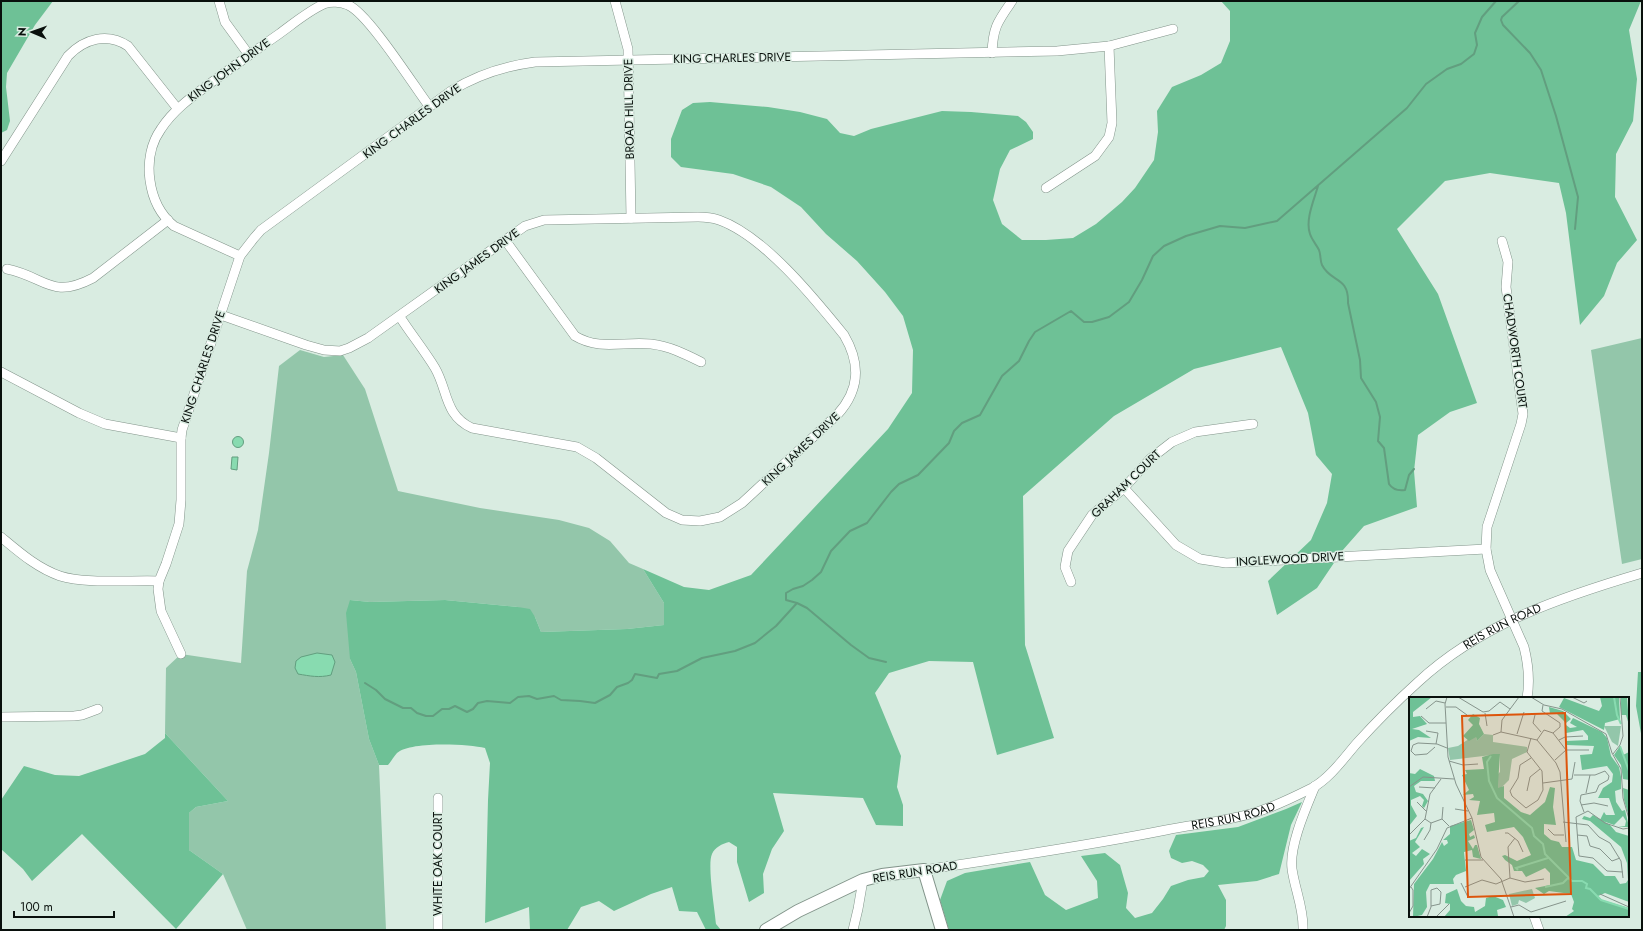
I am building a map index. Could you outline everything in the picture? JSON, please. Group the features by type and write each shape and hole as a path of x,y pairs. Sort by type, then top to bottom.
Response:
{"main road":[{"name":"REIS RUN ROAD","path":"766,930 798,911 863,880 889,874 924,870"},
{"path":"924,870 942,930"}],"street":[{"path":"219,1 225,22 249,55"},
{"name":"BROAD HILL DRIVE","path":"615,1 626,40 628,60 631,218"},
{"path":"992,53 995,27 1012,1"},
{"name":"KING JOHN DRIVE","path":"240,256 182,230 168,220 159,207 152,191 149,168 152,148 157,134 177,108 315,9 328,3 335,2 347,4 360,13 429,106"},
{"name":"KING CHARLES DRIVE","path":"180,654 161,611 159,581 179,524 181,494 181,438 190,405 240,256 261,230 429,106 466,82 509,66 535,62 1058,51 1109,46 1173,29"},
{"path":"1,161 68,56 76,48 90,40 109,38 122,42 128,46 177,108"},
{"path":"1046,188 1094,156 1109,137 1112,123 1109,46"},
{"name":"KING JAMES DRIVE","path":"221,315 306,346 324,350 349,348 358,344 400,317 524,226 544,220 704,217 718,220 737,229 783,264 844,335 851,346 855,357 856,378 854,388 844,408 742,504 720,517 700,521 686,521 674,517 656,507 596,458 577,447 472,428 464,424 452,411 436,370 400,317"},
{"path":"7,269 19,271 53,287 66,288 79,285 93,278 168,220"},
{"path":"505,240 575,336 585,342 600,345 638,343 662,346 683,353 701,362"},
{"name":"CHADWORTH COURT","path":"1502,241 1508,262 1506,287 1524,414 1487,527 1486,549 1490,570 1512,619 1526,656 1529,674 1527,697"},
{"path":"1,372 78,414 119,428 181,438"},
{"name":"GRAHAM COURT","path":"1071,582 1065,567 1068,551 1092,515 1124,488 1150,459 1172,442 1195,432 1253,424"},
{"name":"INGLEWOOD DRIVE","path":"1124,488 1176,545 1200,559 1226,563 1486,549"},
{"path":"1,536 32,562 60,576 90,580 159,581"},
{"name":"REIS RUN ROAD","path":"924,870 1096,844 1256,812 1283,803 1315,786 1334,769 1381,717 1431,670 1471,641 1512,619 1586,590 1642,573"},
{"path":"1,717 74,716 82,715 98,709"},
{"path":"1303,930 1302,912 1294,879 1292,860 1303,815 1315,786"},
{"name":"WHITE OAK COURT","path":"438,798 438,930"},
{"path":"853,930 863,880"},
{"path":"1534,917 1539,930"}],"shaded area":[{"path":"1,1 53,1 35,25 7,73 6,87 10,121 7,130 1,133"},
{"path":"1221,1 1641,1 1629,30 1637,79 1633,121 1616,154 1615,197 1637,240 1617,263 1604,296 1580,325 1566,213 1559,183 1490,173 1445,181 1397,229 1438,294 1477,403 1450,412 1418,435 1414,471 1417,507 1364,526 1342,551 1317,588 1277,615 1268,581 1311,540 1327,503 1332,474 1316,455 1308,413 1281,347 1194,369 1114,416 1023,496 1025,645 1054,738 997,755 973,662 929,661 889,673 875,693 901,756 897,787 903,805 903,826 876,825 863,798 773,793 784,831 772,849 763,874 764,893 749,902 737,862 737,847 729,842 719,846 712,854 710,867 713,899 716,924 721,930 706,930 697,912 679,911 672,887 651,894 614,911 599,901 581,907 567,930 530,930 529,907 485,923 490,763 485,748 466,745 440,744 414,747 404,749 397,753 388,765 379,765 369,739 356,672 350,659 346,613 350,600 370,602 445,600 530,609 541,632 627,629 664,625 664,603 643,569 684,587 709,590 751,575 888,429 912,393 913,350 903,316 885,292 857,261 826,234 801,207 771,187 733,174 681,167 671,157 671,139 682,110 693,103 710,102 768,107 800,112 827,119 840,133 854,136 871,129 942,111 1018,116 1026,122 1033,132 1033,139 1010,150 1000,169 993,200 1002,224 1022,240 1073,238 1096,224 1122,202 1135,188 1154,160 1158,132 1157,111 1172,87 1201,75 1221,63 1230,41 1230,11"},
{"path":"1642,338 1642,559 1622,564 1591,350"},
{"path":"300,350 324,357 343,355 365,389 398,491 480,508 559,520 589,528 610,541 629,563 643,569 664,603 664,625 627,629 541,632 535,617 518,607 445,600 370,602 350,600 350,659 356,672 369,739 379,765 386,930 247,930 223,874 189,850 189,813 196,807 228,801 165,733 166,668 181,654 241,663 247,571 258,530 279,366"},
{"path":"236,437 240,437 242,438 242,446 236,447 233,444 233,440"},
{"path":"232,457 238,457 237,470 231,469"},
{"path":"317,653 332,655 335,662 331,675 318,677 298,674 295,668 296,661 301,657"},
{"path":"1638,672 1642,672 1642,739 1636,706"},
{"path":"165,733 228,801 196,807 189,813 189,850 223,874 176,929 82,834 32,881 23,869 1,849 1,800 24,766 55,775 79,776 145,754 165,738"},
{"path":"1302,802 1291,825 1279,874 1257,881 1218,885 1226,900 1226,926 1224,930 949,930 940,900 947,881 965,873 1030,862 1045,895 1066,910 1098,898 1097,881 1081,856 1105,853 1120,865 1128,893 1126,908 1135,918 1152,913 1171,886 1188,880 1204,877 1209,871 1203,865 1192,861 1182,863 1171,858 1169,851 1176,835 1238,827"}],"waterway":[{"path":"365,683 376,690 385,699 403,708 411,708 417,713 426,716 433,716 442,709 449,709 455,706 467,712 473,709 478,703 487,701 510,703 518,697 529,696 537,699 554,696 561,700 595,703 610,695 617,687 628,683 632,680 635,674 657,678 659,674 677,671 702,658 735,651 755,643 776,626 797,603 786,600 786,593 803,586 821,572 831,551 850,531 867,523 899,484 918,475 949,443 954,431 962,423 980,415 1002,376 1019,361 1035,332 1071,311 1084,322 1092,322 1109,317 1129,302 1142,280 1153,256 1164,246 1186,236 1220,226 1245,228 1277,221 1407,108 1426,84 1447,69 1461,64 1474,54 1477,45 1475,33 1482,17 1496,1"},
{"path":"1519,1 1502,17 1501,20 1503,25 1530,53 1541,70 1556,116 1578,197 1575,229"},
{"path":"1318,186 1309,216 1310,234 1319,250 1322,265 1330,275 1343,284 1348,294 1348,303 1360,360 1361,378 1376,402 1380,417 1378,441 1384,448 1389,484 1396,490 1405,490 1409,475 1414,469"},
{"path":"797,603 807,608 869,658 886,662"}]}
